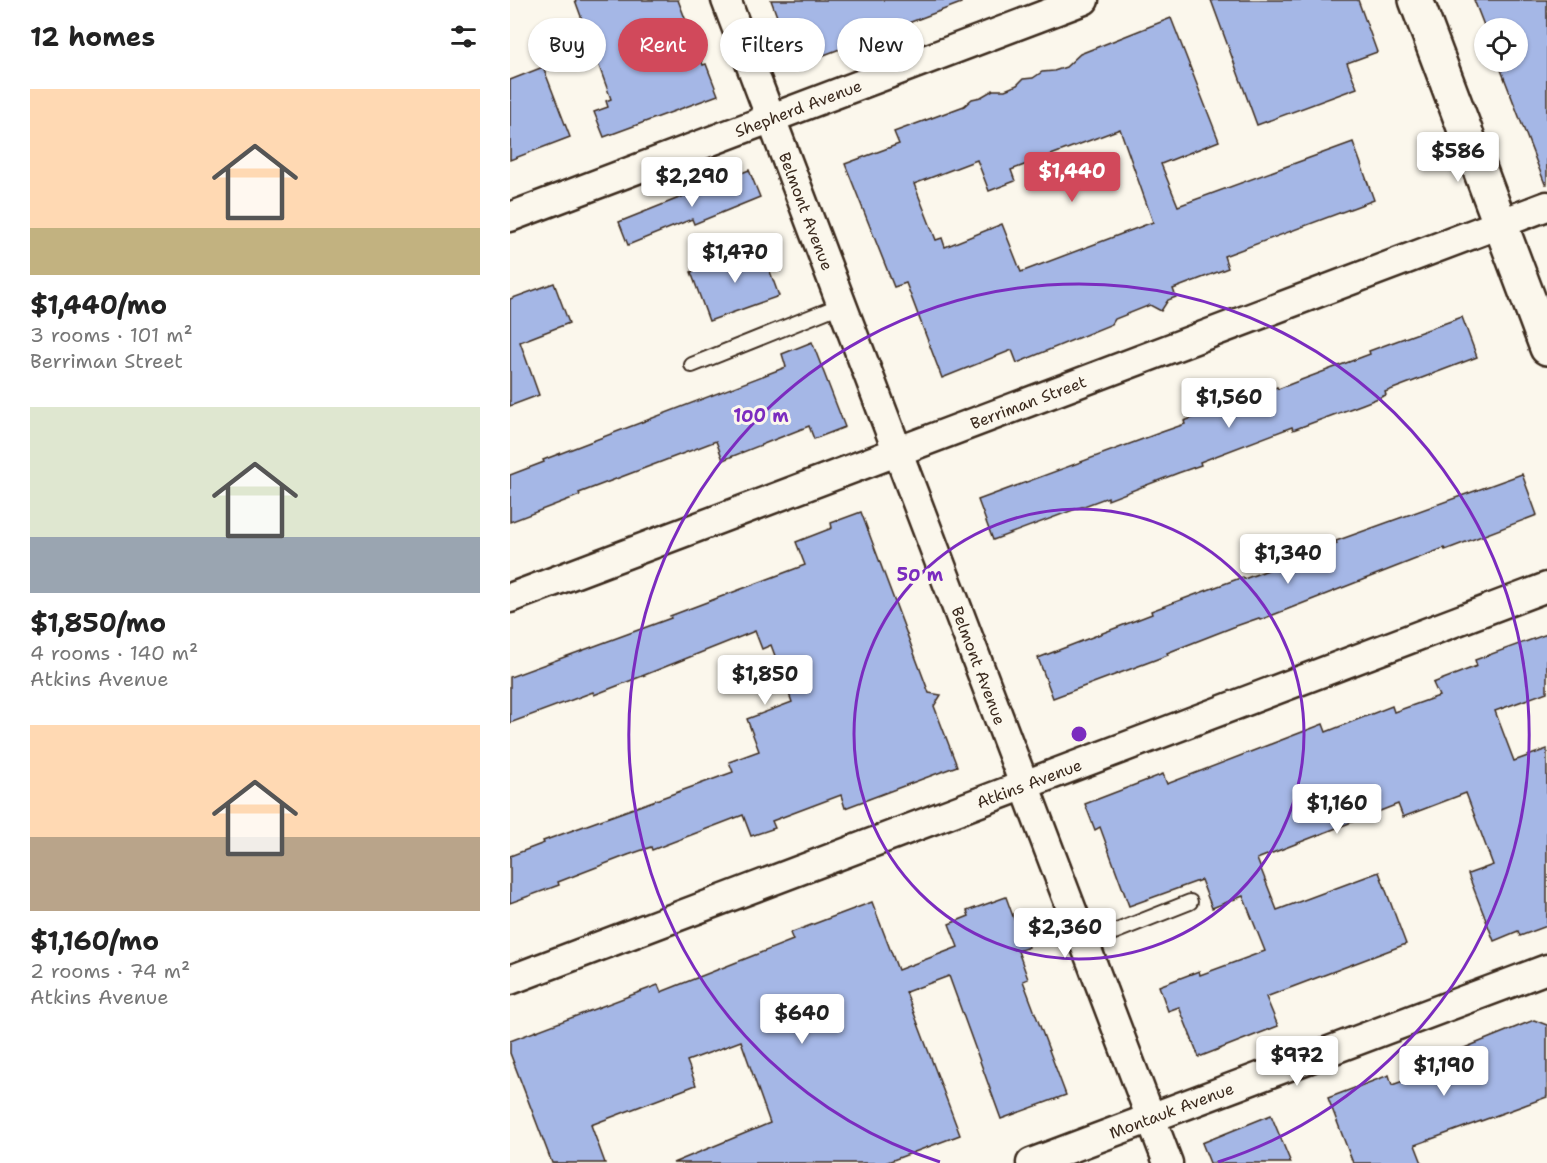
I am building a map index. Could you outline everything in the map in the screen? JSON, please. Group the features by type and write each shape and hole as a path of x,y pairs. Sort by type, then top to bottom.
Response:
{"street":[{"name":"Belmont Avenue","path":"726,0 1168,1163"},
{"name":"Shepherd Avenue","path":"510,217 1084,0"},
{"path":"1416,0 1547,348"},
{"name":"Berriman Street","path":"510,598 1547,206"},
{"name":"Atkins Avenue","path":"510,980 1547,587"},
{"name":"Montauk Avenue","path":"1031,1163 1547,969"}],"lane":[{"path":"692,365 841,305"},
{"path":"1084,944 1190,902"}],"building":[{"path":"575,0 678,0 685,18 618,18 618,72 708,72 708,69 718,95 604,137 594,112 608,107 606,101 611,99 601,72 606,72 606,18 582,18"},
{"path":"771,0 960,0 961,3 921,18 837,18 837,50 825,55 825,18 778,18"},
{"path":"1211,0 1358,0 1377,52 1347,63 1357,88 1257,125"},
{"path":"1474,0 1547,0 1547,184 1545,184 1502,72 1528,72 1528,18 1481,18"},
{"path":"1171,18 1219,141 1161,164 1178,206 1353,142 1374,200 1224,256 1228,268 1173,289 1176,297 1168,300 1161,311 1150,305 1115,319 1112,324 1017,363 1012,350 942,378 906,283 894,287 845,164 899,144 894,132 964,106 972,99 993,90 1005,90 1017,85 1023,79 1066,67 1080,54","holes":["1120,129 1153,222 1021,272 1002,224 945,247 942,238 936,240 914,184 977,160 989,191 1015,181 1011,170"]},
{"path":"530,72 545,72 570,137 510,160 510,80"},
{"path":"749,170 760,197 694,224 692,219 628,245 619,222"},
{"path":"761,247 779,296 709,321 691,272"},
{"path":"554,283 569,323 520,342 539,395 510,406 510,299"},
{"path":"1462,317 1477,357 1385,392 1386,395 1363,404 1293,430 1292,427 1200,462 1201,465 993,540 978,500 1185,424 1184,421 1277,387 1278,389 1370,354 1369,351"},
{"path":"812,342 845,427 814,439 809,426 723,460 716,441 510,522 510,475 544,462 543,460 786,367 782,354"},
{"path":"1522,474 1537,515 1445,550 1444,548 1260,620 1259,618 1236,626 1167,653 1168,655 1053,698 1038,658 1152,614 1151,611 1243,577 1244,579 1337,544 1336,541"},
{"path":"861,512 929,693 941,695 934,706 957,766 845,808 841,795 772,821 775,828 751,836 743,815 652,850 651,847 628,855 510,903 510,856 544,843 543,841 733,772 729,762 759,751 747,719 792,702 771,645 762,649 755,631 594,695 593,692 510,723 510,677 671,618 670,616 805,565 796,542 832,528 831,523"},
{"path":"1547,634 1547,692 1495,711 1514,761 1547,749 1547,926 1520,936 1518,931 1494,941 1468,874 1493,865 1466,793 1403,817 1398,804 1257,859 1277,910 1379,872 1406,944 1266,997 1278,1026 1199,1057 1179,1007 1168,1011 1159,986 1199,971 1200,975 1265,951 1243,896 1212,908 1201,880 1129,906 1100,827 1095,830 1085,804 1163,774 1167,784 1323,724 1326,732 1392,706 1394,712 1439,696 1433,683 1477,666 1475,660"},
{"path":"1006,897 1015,922 1019,920 1029,947 1018,951 1028,979 1023,981 1066,1095 1001,1119 949,976 906,992 960,1135 885,1163 673,1163 770,1123 741,1041 687,1061 696,1085 591,1125 605,1163 552,1163 510,1053 510,1041 658,985 661,992 793,940 790,933 872,902 898,970 958,947 949,924 969,916 967,911"},
{"path":"1534,1020 1547,1025 1547,1097 1415,1145 1422,1163 1353,1163 1328,1098 1389,1075 1392,1085 1456,1062 1452,1053"},
{"path":"1271,1115 1291,1163 1210,1163 1202,1143"}]}
